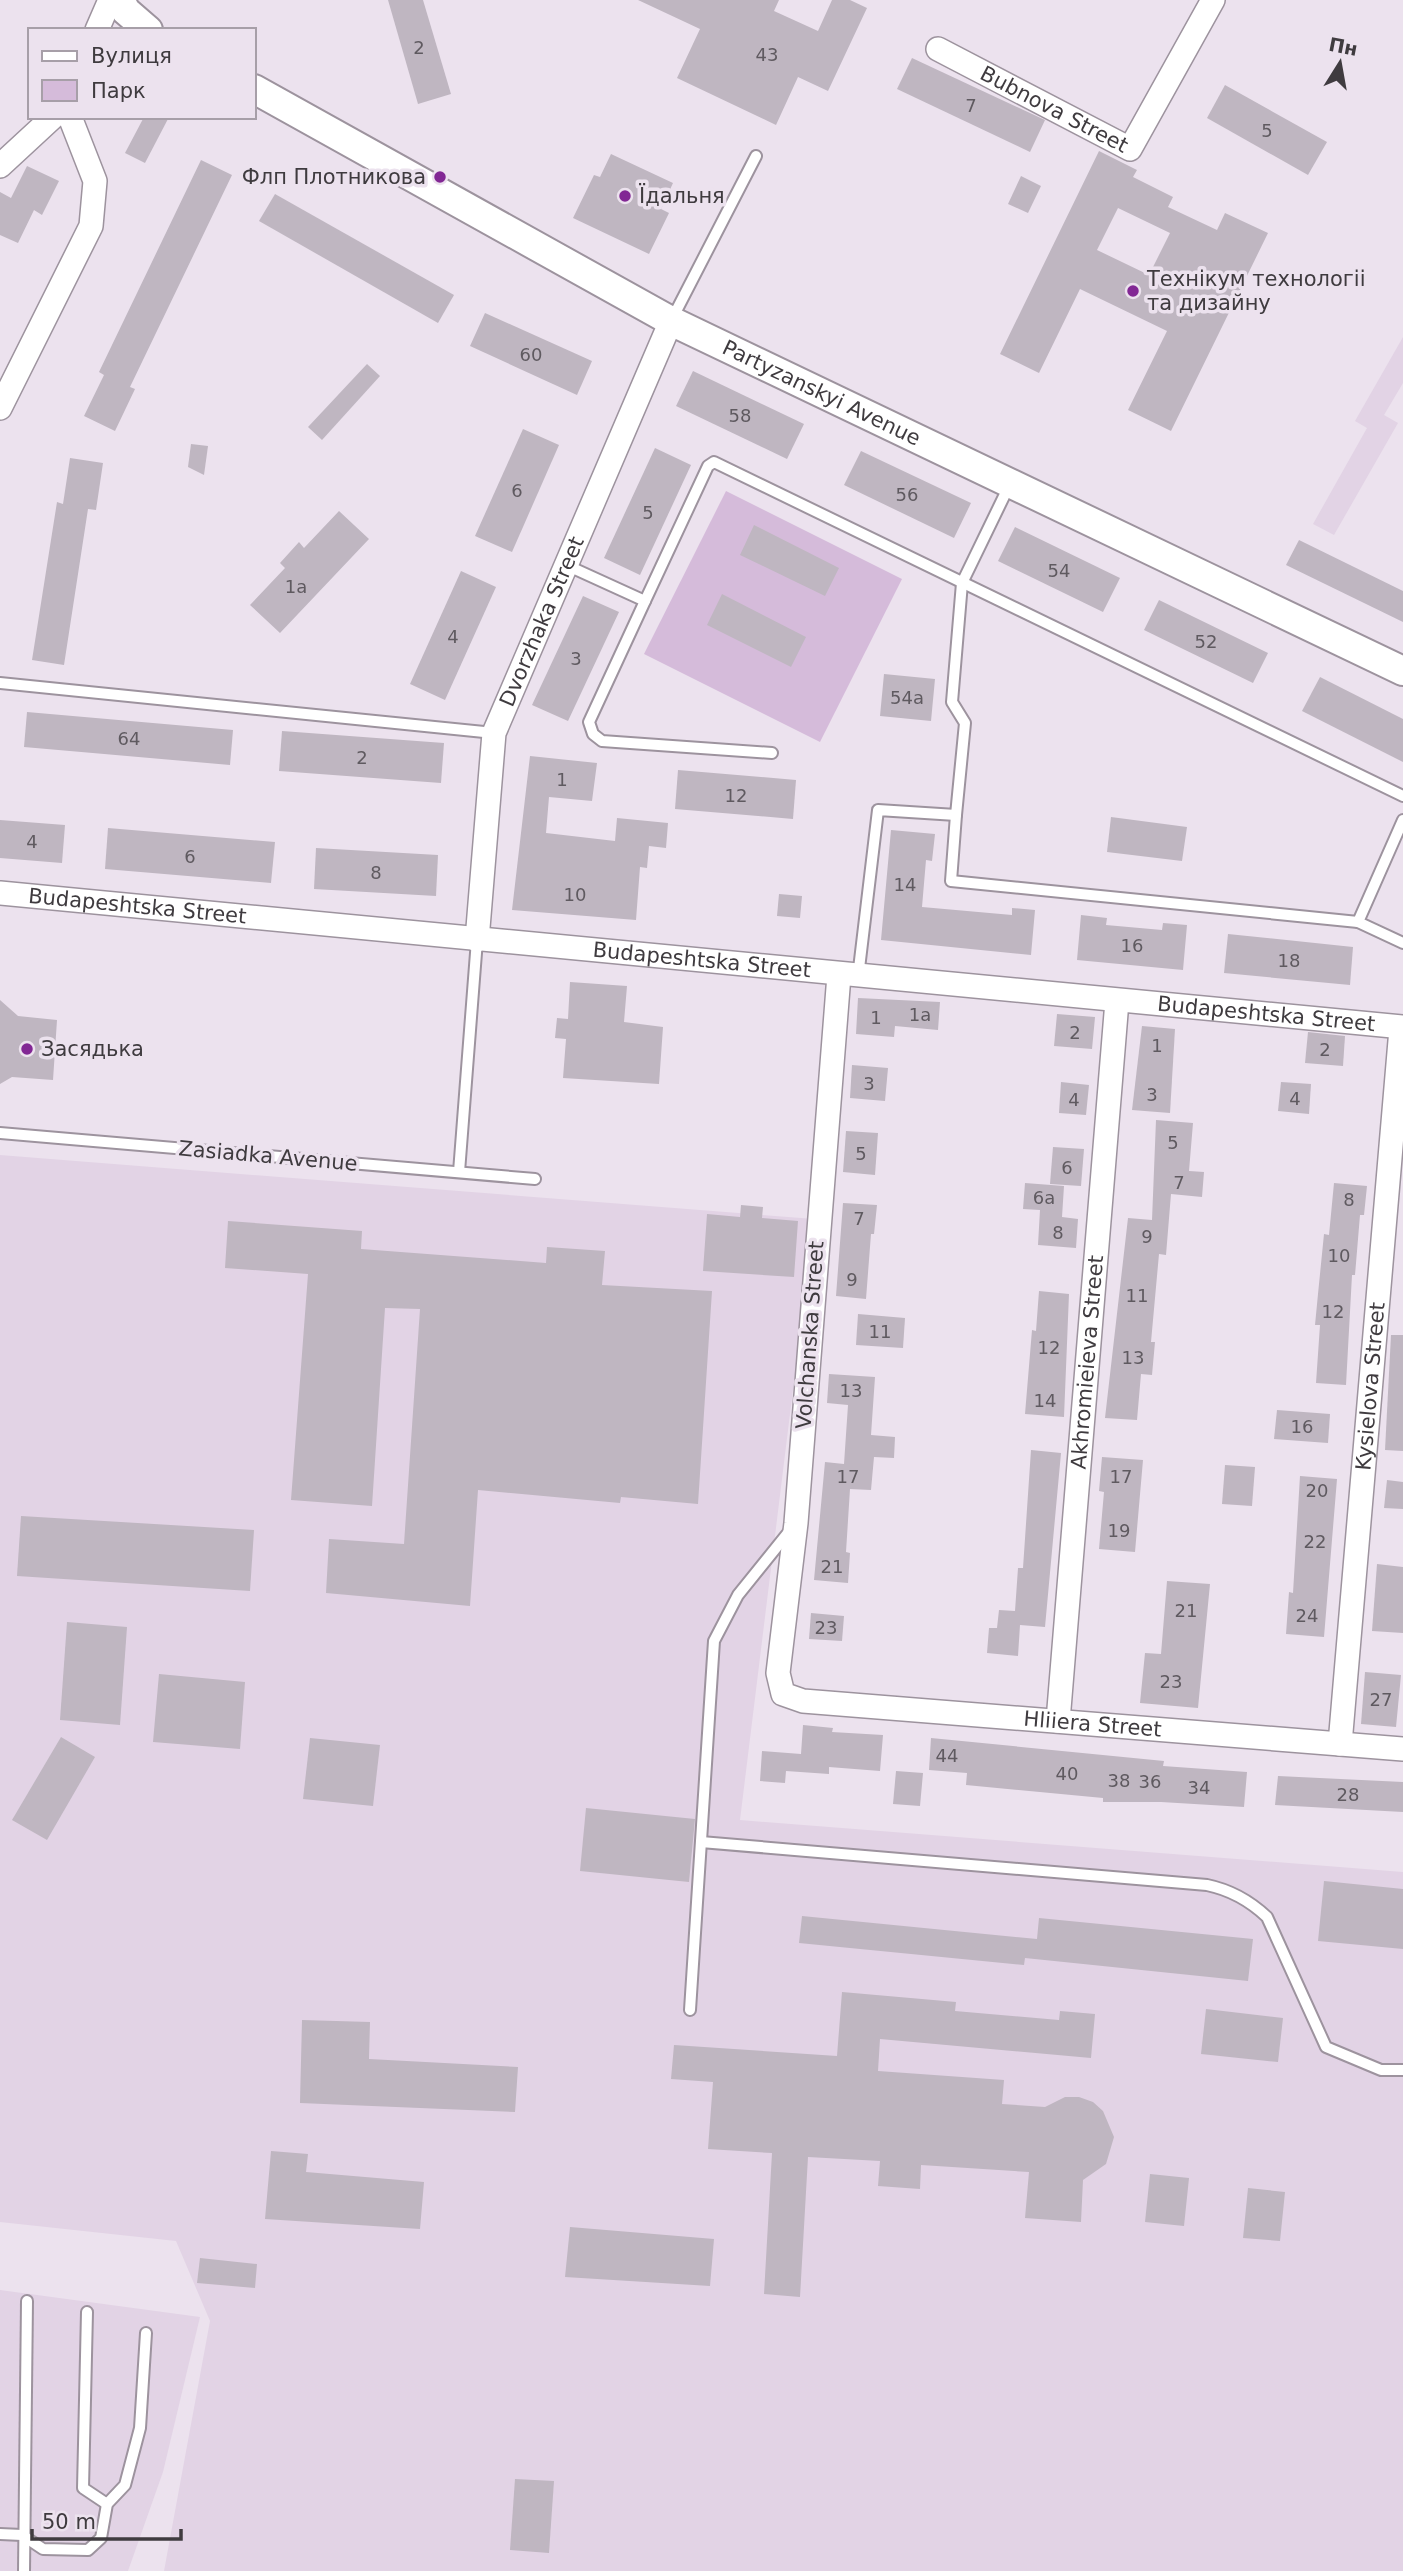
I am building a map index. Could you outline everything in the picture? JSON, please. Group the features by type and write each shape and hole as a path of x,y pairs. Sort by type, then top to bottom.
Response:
{"street":[{"path":"98,28 110,0"},
{"path":"120,0 126,11 146,28"},
{"name":"Bubnova Street","path":"937,49 1130,149 1213,0"},
{"name":"Partyzanskyi Avenue","path":"256,90 671,321 1403,671"},
{"path":"0,166 51,119"},
{"path":"0,408 91,226 94,181 71,119"},
{"name":"Dvorzhaka Street","path":"477,940 494,733 671,321"},
{"name":"Budapeshtska Street","path":"0,893 1402,1028"},
{"name":"Volchanska Street","path":"783,1694 779,1673 849,976"},
{"name":"Akhromieieva Street","path":"1058,1721 1117,1001"},
{"name":"Kysielova Street","path":"1340,1744 1402,1028"},
{"name":"Hliiera Street","path":"783,1694 803,1701 1403,1749"}],"lane":[{"path":"671,321 756,156"},
{"path":"772,752 602,741 593,734 590,722 708,466 714,462 1403,796"},
{"path":"1010,483 962,583 951,702 965,723 951,881 1358,922 1403,943"},
{"path":"566,565 646,601"},
{"path":"0,683 494,733"},
{"path":"849,976 878,810 956,815"},
{"path":"1358,922 1403,820"},
{"path":"459,1172 477,940"},
{"name":"Zasiadka Avenue","path":"0,1133 535,1179"},
{"path":"690,2010 714,1641 738,1595 796,1523"},
{"path":"701,1842 1207,1885 1227,1889 1256,1906 1267,1917 1326,2047 1381,2070 1403,2070"},
{"path":"23,2571 27,2301"},
{"path":"87,2312 83,2488 107,2504"},
{"path":"0,2534 22,2535 43,2549 88,2550 101,2538 107,2504 125,2485 140,2428 146,2333"}],"shaded area":[{"path":"1403,337 1403,383 1384,415 1398,423 1334,535 1313,524 1367,428 1355,421"},
{"path":"0,1155 814,1219 740,1820 1403,1872 1403,2571 164,2571 210,2321 176,2241 0,2222"},
{"path":"0,2290 200,2317 163,2472 128,2571 0,2571"}],"green space":[{"path":"726,491 902,579 820,742 644,654"}],"building":[{"path":"388,0 423,0 451,94 418,104"},
{"path":"638,0 779,0 774,11 818,31 832,0 850,0 867,8 828,91 798,77 776,125 677,78 700,29"},
{"path":"912,58 1045,120 1030,152 897,89"},
{"path":"1225,85 1327,142 1308,175 1207,118"},
{"path":"143,119 168,119 145,163 125,153"},
{"name":"Технікум технологіі та дизайну","path":"1099,151 1137,170 1133,177 1173,197 1168,207 1217,230 1225,213 1268,233 1171,431 1128,410 1167,331 1080,289 1039,373 1000,354","holes":["1118,208 1170,233 1149,275 1097,250"]},
{"name":"Їдальня","path":"611,154 673,183 661,209 669,213 649,254 573,218 594,175 600,177"},
{"path":"201,160 232,175 130,387 135,389 115,431 84,416 104,375 99,372"},
{"path":"27,166 59,181 42,215 34,210 18,243 0,235 0,192 11,198"},
{"path":"1021,176 1041,186 1028,213 1008,204"},
{"path":"275,194 454,295 438,323 259,221"},
{"path":"485,313 592,361 577,395 470,346"},
{"path":"367,364 380,376 322,440 308,427"},
{"path":"693,371 804,424 787,459 676,406"},
{"path":"523,429 559,445 512,552 475,536"},
{"path":"191,444 208,446 204,475 188,467"},
{"path":"655,448 691,465 640,575 604,558"},
{"path":"861,451 971,503 954,538 844,485"},
{"path":"70,458 103,463 96,510 88,509 64,665 32,660 57,502 63,504"},
{"path":"339,511 369,539 280,633 250,605 285,568 280,563 299,542 304,548"},
{"path":"754,525 839,568 825,596 740,555"},
{"path":"1015,527 1120,578 1103,612 998,561"},
{"path":"1299,540 1403,591 1403,622 1286,565"},
{"path":"461,571 496,587 445,700 410,684"},
{"path":"722,594 806,637 791,667 707,625"},
{"path":"583,596 619,612 568,721 532,705"},
{"path":"1159,600 1268,653 1253,683 1144,630"},
{"path":"884,674 935,679 931,721 880,716"},
{"path":"1320,677 1403,719 1403,762 1302,711"},
{"path":"27,712 233,730 230,765 24,747"},
{"path":"282,731 444,743 441,783 279,771"},
{"path":"530,756 597,763 592,801 549,797 546,833 615,841 617,818 668,823 666,848 649,846 647,868 640,867 636,920 512,910"},
{"path":"678,770 796,780 793,819 675,809"},
{"path":"1111,817 1187,827 1182,861 1107,852"},
{"path":"0,820 65,825 62,863 0,858"},
{"path":"108,828 275,842 271,883 105,869"},
{"path":"891,830 935,834 932,861 926,860 922,907 1012,915 1012,908 1035,910 1031,955 881,940"},
{"path":"316,848 438,855 436,896 314,889"},
{"path":"779,894 802,896 800,918 777,916"},
{"path":"1081,915 1107,918 1106,925 1162,930 1163,923 1187,925 1183,970 1077,960"},
{"path":"1228,934 1353,947 1350,985 1224,973"},
{"path":"570,982 627,986 624,1022 663,1027 659,1084 563,1078 566,1039 555,1038 557,1018 568,1019"},
{"path":"858,998 940,1002 938,1030 895,1026 894,1037 856,1034"},
{"name":"Засядька","path":"0,1000 18,1016 57,1020 53,1080 12,1077 0,1084"},
{"path":"1057,1014 1095,1017 1092,1049 1054,1046"},
{"path":"1142,1026 1175,1029 1170,1113 1132,1110"},
{"path":"1308,1032 1345,1036 1343,1066 1305,1063"},
{"path":"852,1065 888,1068 885,1101 850,1098"},
{"path":"1061,1082 1089,1085 1086,1115 1059,1113"},
{"path":"1281,1082 1311,1084 1309,1114 1278,1111"},
{"path":"1156,1120 1193,1123 1189,1171 1204,1172 1202,1197 1171,1194 1166,1255 1159,1254 1151,1342 1155,1342 1152,1375 1141,1374 1137,1420 1105,1418 1128,1218 1152,1220"},
{"path":"846,1131 878,1133 875,1175 843,1172"},
{"path":"1053,1147 1084,1149 1081,1186 1050,1184"},
{"path":"1025,1183 1064,1186 1062,1217 1078,1219 1076,1248 1038,1245 1040,1210 1023,1209"},
{"path":"1334,1183 1367,1186 1364,1215 1360,1215 1355,1275 1352,1275 1346,1385 1316,1383 1320,1325 1315,1325 1324,1234 1329,1235"},
{"path":"843,1203 877,1205 874,1234 871,1234 866,1299 836,1296"},
{"path":"741,1205 763,1207 762,1218 798,1221 794,1277 703,1271 707,1214 740,1217"},
{"path":"228,1221 362,1231 361,1249 546,1263 547,1247 605,1251 602,1285 712,1291 698,1504 621,1497 620,1503 478,1490 470,1606 326,1593 329,1539 404,1544 420,1309 385,1308 372,1506 291,1500 308,1274 225,1268"},
{"path":"1039,1291 1069,1294 1064,1417 1025,1414 1032,1330 1036,1331"},
{"path":"858,1314 905,1318 903,1348 856,1345"},
{"path":"1391,1335 1403,1335 1403,1451 1385,1450"},
{"path":"829,1374 875,1377 871,1435 895,1437 894,1458 874,1457 871,1490 850,1489 846,1552 850,1553 848,1583 814,1580 825,1462 844,1464 848,1405 827,1403"},
{"path":"1277,1410 1330,1414 1328,1443 1274,1439"},
{"path":"1031,1450 1061,1453 1045,1627 1020,1625 1018,1656 987,1653 989,1628 997,1628 999,1610 1015,1611 1018,1568 1023,1568"},
{"path":"1102,1457 1143,1460 1135,1552 1099,1549 1104,1492 1099,1491"},
{"path":"1225,1465 1255,1467 1252,1506 1222,1504"},
{"path":"1300,1476 1337,1479 1324,1637 1286,1634 1289,1592 1293,1593"},
{"path":"1387,1480 1403,1482 1403,1509 1384,1508"},
{"path":"21,1516 254,1530 250,1591 17,1576"},
{"path":"1377,1564 1403,1567 1403,1633 1372,1631"},
{"path":"1167,1581 1210,1584 1198,1708 1140,1703 1145,1653 1161,1654"},
{"path":"811,1613 844,1616 842,1641 809,1639"},
{"path":"67,1622 127,1627 120,1725 60,1720"},
{"path":"1365,1672 1401,1675 1396,1727 1361,1724"},
{"path":"159,1674 245,1682 240,1749 153,1742"},
{"path":"803,1725 833,1728 832,1732 883,1735 880,1771 829,1767 829,1774 786,1771 785,1783 760,1781 762,1751 801,1754"},
{"path":"61,1737 95,1757 47,1840 12,1820"},
{"path":"310,1738 380,1745 373,1806 303,1799"},
{"path":"931,1738 1164,1761 1163,1766 1247,1772 1244,1807 1103,1802 1103,1798 966,1785 967,1773 929,1770"},
{"path":"896,1771 923,1773 920,1806 893,1804"},
{"path":"1278,1776 1403,1782 1403,1812 1275,1805"},
{"path":"586,1808 695,1819 689,1882 580,1871"},
{"path":"1324,1881 1403,1889 1403,1949 1318,1941"},
{"path":"802,1916 1037,1939 1039,1918 1253,1939 1248,1981 1025,1958 1024,1965 799,1943"},
{"path":"842,1992 956,2002 955,2011 1059,2020 1060,2011 1095,2014 1091,2058 880,2039 878,2071 1004,2080 1002,2104 1045,2107 1065,2097 1079,2097 1093,2102 1103,2111 1114,2137 1106,2164 1083,2180 1081,2222 1025,2218 1029,2172 921,2165 920,2189 878,2186 880,2161 808,2157 800,2297 764,2294 772,2153 708,2149 713,2082 671,2079 674,2045 837,2056"},
{"path":"1206,2009 1283,2018 1278,2062 1201,2054"},
{"path":"302,2020 370,2022 369,2059 518,2067 515,2112 300,2103"},
{"path":"271,2151 308,2154 306,2172 424,2182 420,2229 265,2219"},
{"path":"1150,2174 1189,2178 1184,2226 1145,2222"},
{"path":"1248,2188 1285,2192 1280,2241 1243,2238"},
{"path":"570,2227 714,2239 710,2286 565,2277"},
{"path":"200,2258 257,2264 255,2288 197,2283"},
{"path":"515,2479 554,2481 549,2553 510,2550"}],"place":[{"name":"Флп Плотникова","path":"440,177"},
{"name":"Їдальня","path":"625,196"},
{"name":"Технікум технологіі та дизайну","path":"1133,291"},
{"name":"Засядька","path":"27,1049"}]}
